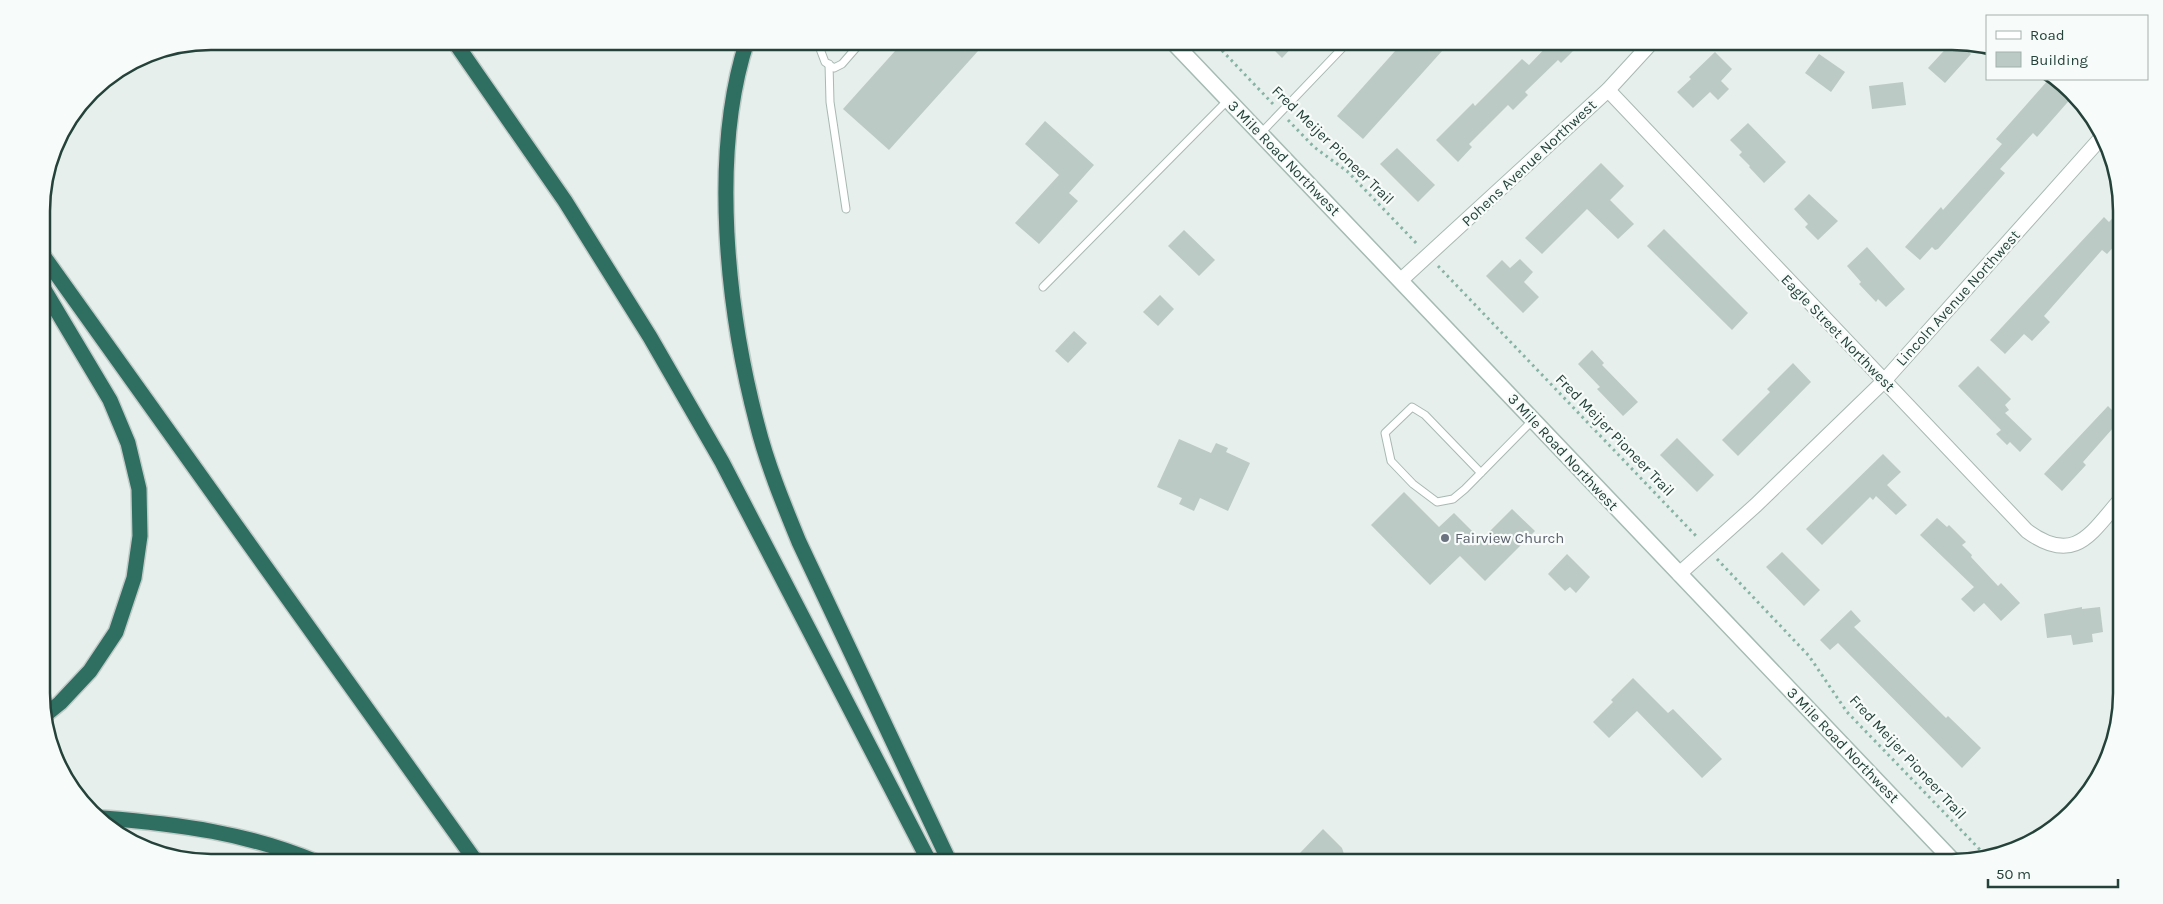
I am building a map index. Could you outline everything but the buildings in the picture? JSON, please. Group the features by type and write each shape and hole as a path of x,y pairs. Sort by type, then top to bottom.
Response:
{"highway":[{"path":"460,50 565,201 650,337 722,462 925,854"},
{"path":"744,50 740,60 727,135 726,194 729,260 739,336 757,424 777,488 799,542 946,854"},
{"path":"50,265 471,854"},
{"path":"50,299 110,400 128,443 139,489 140,526 134,578 116,632 90,671 51,710"},
{"path":"111,819 199,827 249,839 293,854"}],"main road":[{"name":"3 Mile Road Northwest","path":"1181,50 1946,854"}],"street":[{"name":"Pohens Avenue Northwest","path":"1401,280 1608,90 1645,50"},
{"name":"Eagle Street Northwest","path":"1608,90 2027,531 2041,541 2066,546 2084,541 2113,508"},
{"name":"Lincoln Avenue Northwest","path":"1679,574 1884,381 2097,142"}],"lane":[{"path":"820,50 825,62 834,68 842,64 854,50"},
{"path":"1260,134 1340,50"},
{"path":"829,64 830,102 846,209"},
{"path":"1043,287 1228,100"},
{"path":"1481,473 1425,414 1412,407 1385,433 1391,461 1413,484 1437,502 1453,499 1481,473 1533,420"}],"path":[{"name":"Fred Meijer Pioneer Trail","path":"1222,50 1314,147 1348,172 1708,548 1809,656 1848,712 1982,851"}],"place":[{"name":"Fairview Church","path":"1445,538"}]}
